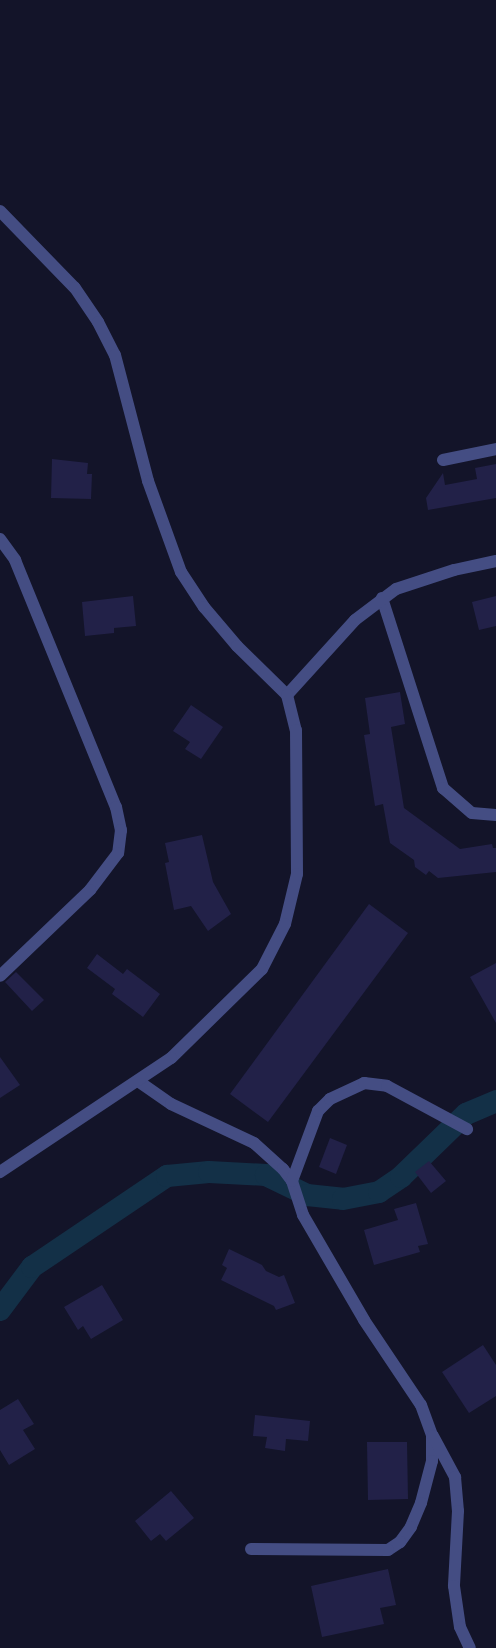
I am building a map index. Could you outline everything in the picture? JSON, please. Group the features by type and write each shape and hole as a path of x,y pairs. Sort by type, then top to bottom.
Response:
{"street":[{"path":"0,211 75,288 98,322 114,355 148,481 181,572 204,607 237,646 287,695 296,730 297,874 285,924 262,969 171,1058 0,1172"},
{"path":"443,460 496,449"},
{"path":"0,539 19,571 112,796 121,830 118,853 90,890 0,976"},
{"path":"287,695 355,620 396,589 454,570 496,561"},
{"path":"382,598 443,788 472,813 496,815"},
{"path":"138,1081 171,1104 254,1143 283,1169 292,1181 303,1215 364,1320 422,1405 432,1435 455,1477 458,1511 454,1586 460,1627 470,1648"},
{"path":"292,1181 318,1111 330,1099 364,1083 387,1086 449,1117 467,1129"},
{"path":"251,1549 388,1550 400,1542 411,1527 421,1503 432,1461 432,1435"}],"building":[{"path":"52,459 88,463 87,474 92,474 91,499 51,498"},
{"path":"496,464 496,498 428,510 426,498 443,473 445,485 477,479 475,468"},
{"path":"133,596 136,626 114,628 114,633 85,636 82,602"},
{"path":"496,596 496,626 479,630 472,602"},
{"path":"400,692 405,724 391,727 404,808 460,849 492,844 493,848 496,848 496,872 438,878 429,871 426,875 415,867 414,860 390,843 383,804 375,806 364,735 370,734 365,698"},
{"path":"191,705 223,727 201,759 185,749 190,742 173,731"},
{"path":"202,835 213,882 231,914 208,931 191,906 174,910 165,863 169,862 165,843"},
{"path":"369,904 408,933 268,1122 230,1094"},
{"path":"97,954 123,974 127,969 160,994 143,1017 112,994 115,989 87,968"},
{"path":"496,963 496,1023 470,977"},
{"path":"16,972 44,1000 32,1011 5,982"},
{"path":"0,1057 20,1085 0,1098"},
{"path":"330,1138 347,1145 336,1174 319,1167"},
{"path":"429,1161 446,1181 431,1193 415,1172"},
{"path":"416,1203 428,1244 418,1246 420,1252 374,1265 364,1230 398,1220 394,1209"},
{"path":"229,1249 262,1265 266,1271 279,1277 284,1275 295,1303 276,1310 274,1306 221,1280 227,1268 222,1265"},
{"path":"102,1285 123,1320 91,1339 83,1326 78,1330 64,1307"},
{"path":"483,1345 496,1365 496,1396 469,1413 442,1372"},
{"path":"18,1399 34,1424 23,1430 35,1449 9,1465 0,1450 0,1410"},
{"path":"255,1415 310,1421 308,1441 286,1439 285,1451 265,1448 267,1437 253,1436"},
{"path":"367,1442 407,1442 408,1499 368,1500"},
{"path":"171,1491 194,1518 166,1541 160,1534 151,1541 135,1521"},
{"path":"388,1569 396,1605 380,1608 384,1624 322,1637 311,1586"}],"waterway":[{"path":"0,1310 32,1267 167,1176 209,1172 266,1175 307,1195 343,1199 379,1192 401,1177 466,1114 496,1101"}]}
